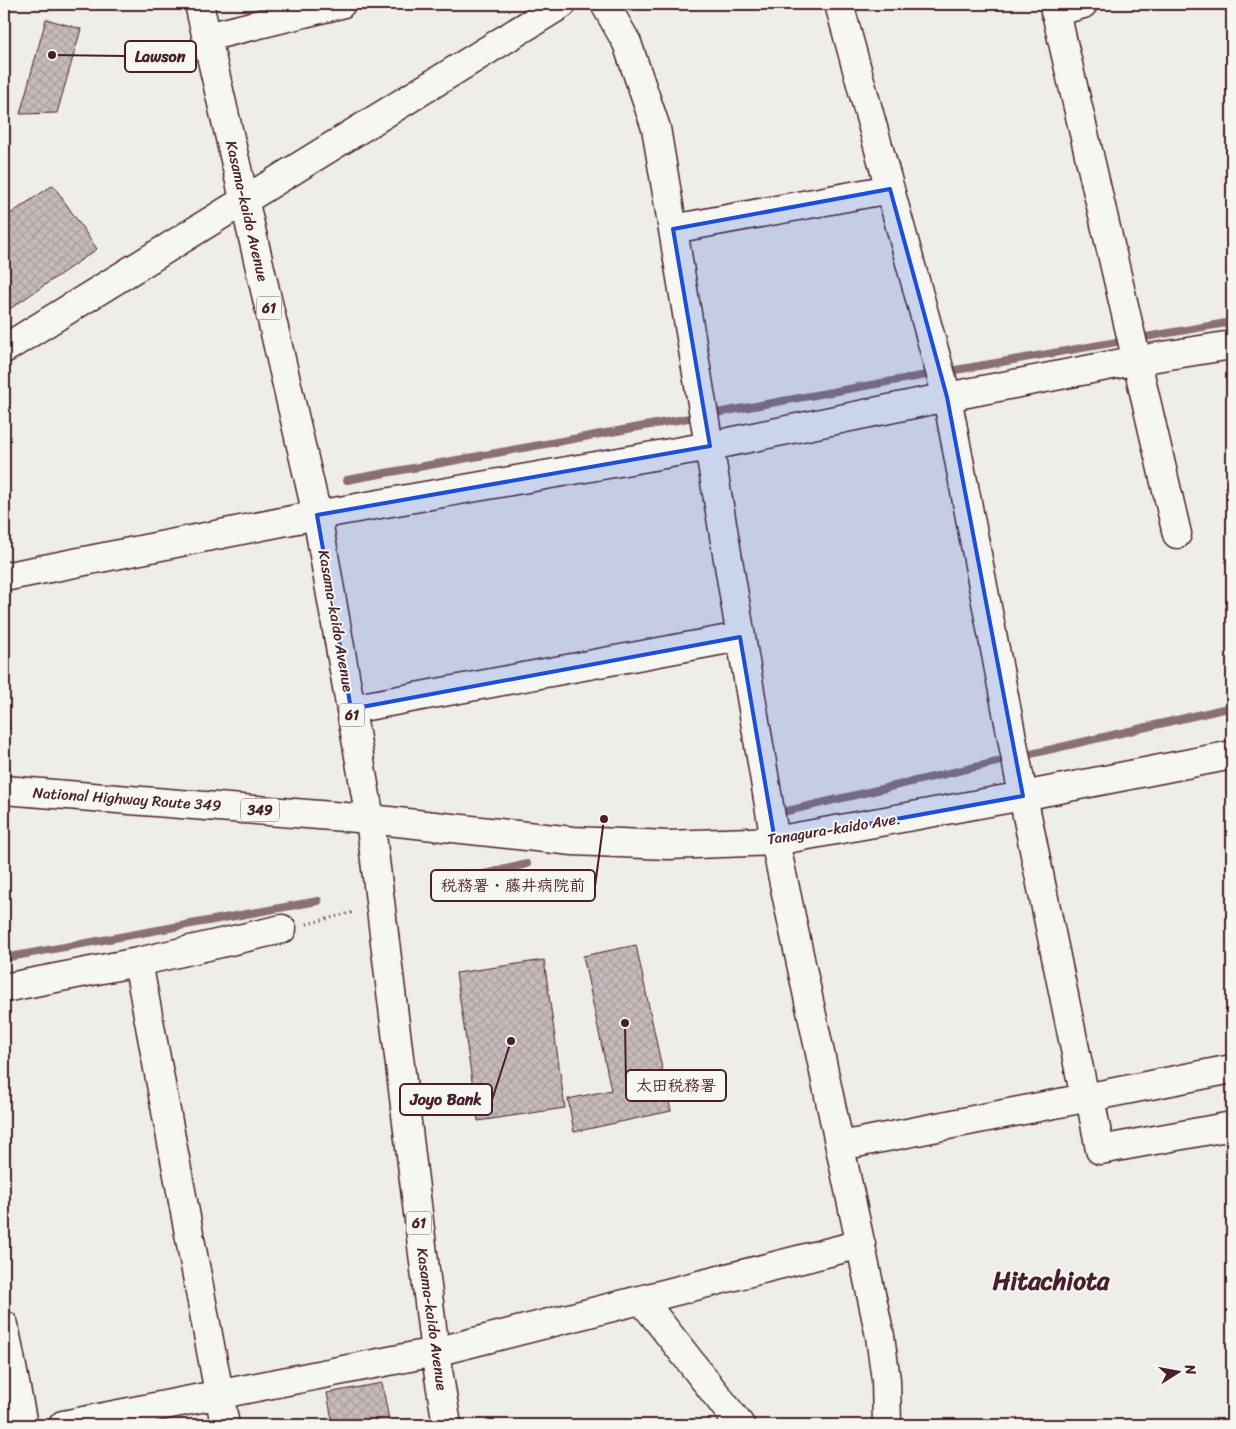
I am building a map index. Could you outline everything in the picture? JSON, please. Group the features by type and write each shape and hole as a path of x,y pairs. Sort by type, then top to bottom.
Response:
{"main road":[{"name":"Kasama-kaido Avenue","path":"199,4 317,515 351,709 370,819 435,1352 447,1425"},
{"path":"207,37 341,4"},
{"path":"4,349 562,4"},
{"path":"606,4 627,43 656,128 775,841 880,1336 886,1380 887,1425"},
{"path":"839,4 947,397 1024,796 1087,1097 1100,1150 1232,1126"},
{"path":"1083,4 1055,8 1177,534"},
{"path":"673,229 890,189"},
{"path":"4,577 317,515 710,446 1138,360 1232,345"},
{"path":"351,709 740,637"},
{"name":"Tanagura-kaido Ave.","path":"370,819 573,841 668,845 775,841 1024,796 1232,755"},
{"name":"National Highway Route 349","path":"4,790 370,819"},
{"path":"4,988 138,962 282,930"},
{"path":"138,962 225,1425"},
{"path":"841,1146 1232,1069"},
{"path":"63,1425 435,1352 861,1244"},
{"path":"642,1300 740,1425"},
{"path":"4,1325 23,1425"}],"path":[{"path":"282,930 380,906"}],"highlighted area":[{"path":"890,189 947,397 1023,796 775,841 740,637 351,709 317,515 710,446 673,229"}],"building":[{"path":"46,19 81,29 57,113 20,114"},
{"path":"53,185 97,249 4,313 4,231 10,227 4,218"},
{"path":"4,688 10,729 4,730"},
{"path":"636,945 671,1111 574,1132 568,1099 611,1090 583,956"},
{"path":"544,960 565,1108 478,1121 456,973"},
{"path":"382,1383 390,1425 333,1425 327,1393"}],"waterway":[{"path":"347,480 898,380 1232,322"},
{"path":"787,811 1232,707"},
{"path":"463,879 527,864"},
{"path":"4,958 318,901"}],"place":[{"name":"Lawson","path":"52,55"},
{"name":"税務署・藤井病院前","path":"604,819"},
{"name":"太田税務署","path":"625,1023"},
{"name":"Joyo Bank","path":"511,1041"}],"district":[{"name":"Hitachiota","path":"1051,1280"}]}
